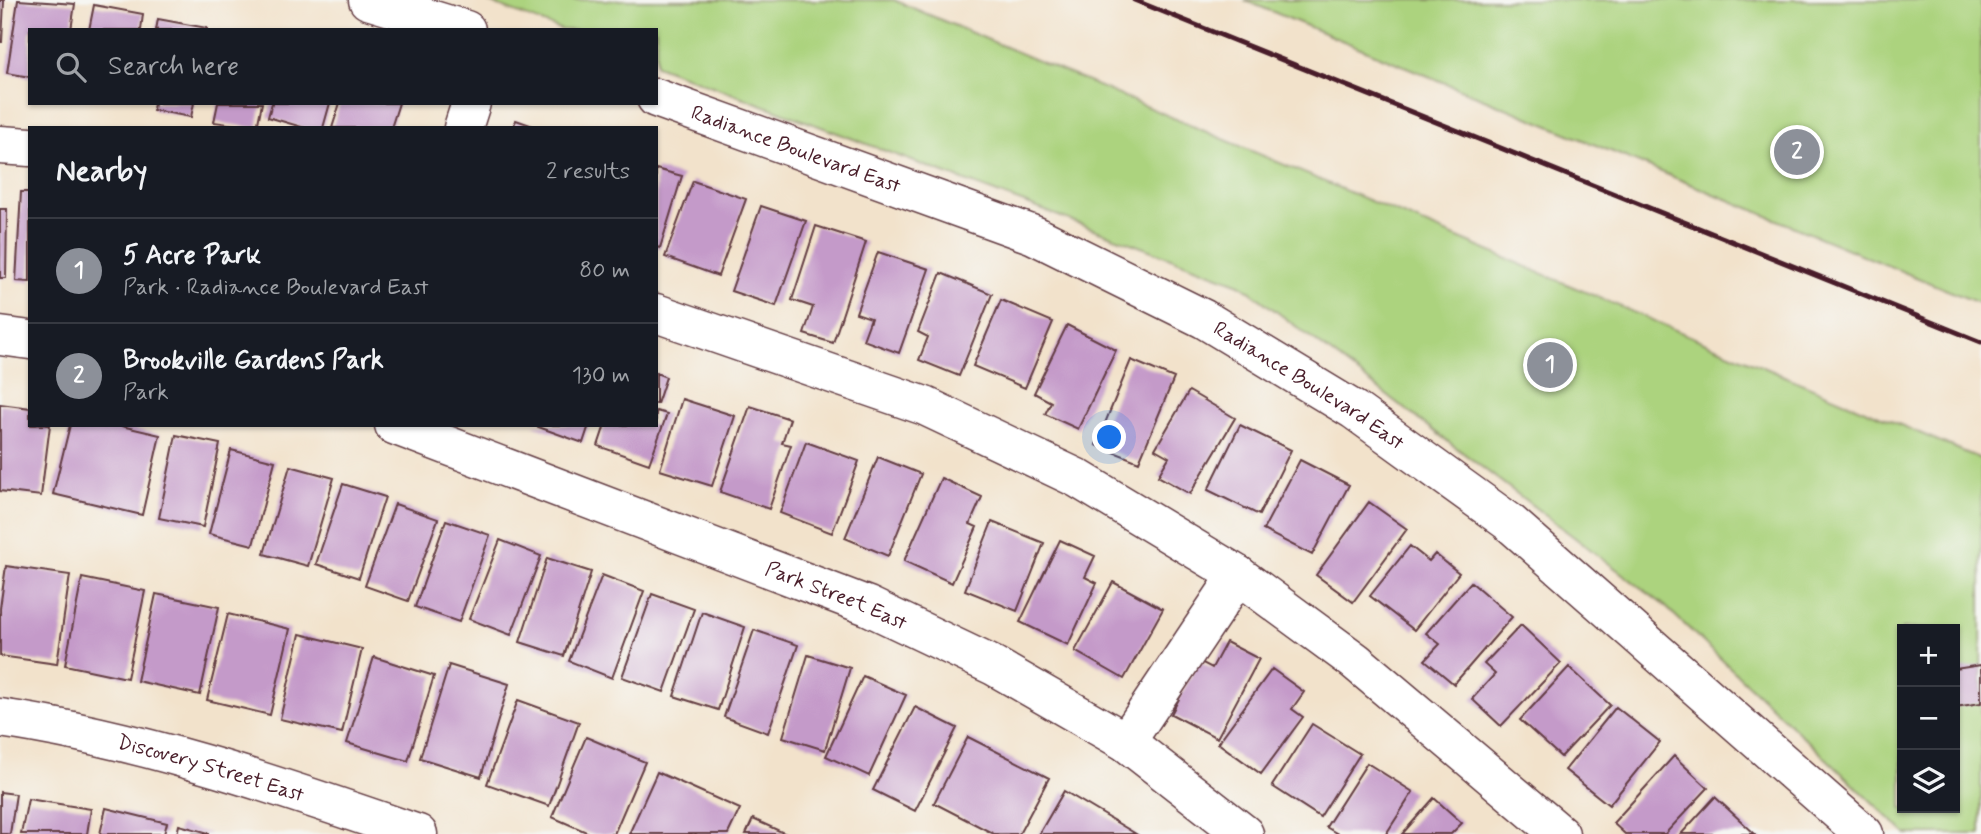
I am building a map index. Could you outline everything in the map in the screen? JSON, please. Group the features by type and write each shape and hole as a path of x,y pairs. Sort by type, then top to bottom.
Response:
{"street":[{"path":"368,0 459,28"},
{"name":"Radiance Boulevard East","path":"658,98 1034,235 1203,319 1354,410 1509,522 1864,834"},
{"path":"464,126 470,105"},
{"path":"0,145 28,147"},
{"path":"658,314 925,406 1077,478 1238,575 1355,662 1560,834"},
{"path":"0,336 28,340"},
{"name":"Park Street East","path":"399,427 868,606 994,666 1126,742 1244,834"},
{"path":"1126,742 1238,575"},
{"name":"Discovery Street East","path":"0,718 47,725 237,772 418,834"}],"green space":[{"path":"483,0 894,0 1981,459 1981,834 1906,834 1665,606 1240,284 658,66 658,28 557,28"},
{"path":"1244,0 1981,0 1981,304"}],"building":[{"path":"0,0 4,0 2,42 0,42"},
{"path":"18,0 75,4 71,28 28,28 28,77 7,73"},
{"path":"94,5 143,14 141,28 89,28"},
{"path":"158,19 207,28 156,28"},
{"path":"154,105 194,105 191,117 153,110"},
{"path":"218,105 262,105 257,126 214,122"},
{"path":"271,105 329,105 324,126 298,126 268,117"},
{"path":"339,105 398,105 392,126 333,126"},
{"path":"516,120 533,126 514,126"},
{"path":"658,170 682,176 658,248"},
{"path":"693,181 746,199 718,276 665,257"},
{"path":"21,192 28,192 28,282 16,281"},
{"path":"761,206 806,221 776,306 731,291"},
{"path":"0,209 7,209 6,278 0,278"},
{"path":"816,226 866,242 833,343 804,334 813,307 792,300"},
{"path":"878,252 929,269 899,353 863,340 871,318 856,313"},
{"path":"941,273 992,294 959,376 919,360 928,337 918,332"},
{"path":"1001,300 1053,322 1025,388 973,366"},
{"path":"1067,325 1116,350 1078,429 1045,414 1051,402 1034,393"},
{"path":"1131,360 1174,378 1139,462 1096,445"},
{"path":"658,374 666,377 658,401"},
{"path":"1189,391 1235,418 1190,494 1158,476 1169,457 1155,449"},
{"path":"682,399 735,416 712,486 660,470"},
{"path":"0,404 28,408 28,427 50,427 41,496 0,491"},
{"path":"750,406 790,419 782,443 791,445 769,509 720,492"},
{"path":"658,412 667,414 649,464 598,446 604,427 658,427"},
{"path":"1240,425 1291,450 1259,515 1208,490"},
{"path":"70,427 126,427 160,435 142,515 53,494"},
{"path":"539,427 588,427 583,443"},
{"path":"176,435 220,444 203,527 159,518"},
{"path":"806,442 859,461 832,533 780,513"},
{"path":"231,450 275,461 253,545 209,534"},
{"path":"878,457 921,474 888,556 845,538"},
{"path":"1300,460 1349,485 1312,555 1263,530"},
{"path":"290,466 334,478 308,566 264,554"},
{"path":"941,478 982,497 970,524 977,527 952,583 904,561"},
{"path":"343,484 385,497 359,578 316,564"},
{"path":"1369,502 1407,529 1353,602 1316,575"},
{"path":"395,504 438,519 408,601 365,586"},
{"path":"446,520 490,535 459,622 415,607"},
{"path":"992,522 1044,543 1017,611 965,590"},
{"path":"500,540 541,556 511,635 469,619"},
{"path":"1060,540 1095,556 1085,577 1097,583 1068,645 1020,622"},
{"path":"1410,546 1429,561 1435,554 1459,573 1414,630 1370,596"},
{"path":"547,558 591,572 564,656 520,642"},
{"path":"6,566 70,575 57,664 0,656 0,608"},
{"path":"602,575 644,591 612,678 569,661"},
{"path":"82,578 145,591 127,678 65,665"},
{"path":"1113,582 1163,609 1124,679 1075,651"},
{"path":"1471,582 1512,617 1454,684 1425,660 1440,644 1426,633"},
{"path":"156,594 219,607 200,695 137,681"},
{"path":"652,594 694,609 664,692 622,677"},
{"path":"702,612 745,627 718,710 674,696"},
{"path":"228,614 290,629 270,715 207,700"},
{"path":"1521,625 1561,663 1501,726 1472,699 1495,674 1484,664"},
{"path":"754,630 798,645 768,733 724,717"},
{"path":"300,634 362,649 342,733 280,719"},
{"path":"1226,642 1259,659 1217,738 1171,714 1199,661 1212,668"},
{"path":"808,655 850,668 825,750 783,737"},
{"path":"374,657 434,676 408,761 347,743"},
{"path":"449,665 509,684 481,777 420,758"},
{"path":"1981,665 1981,703 1960,706 1960,668"},
{"path":"1569,667 1610,705 1561,757 1520,720"},
{"path":"1272,669 1304,692 1292,709 1303,717 1261,774 1218,743"},
{"path":"863,676 906,695 869,776 826,756"},
{"path":"518,700 579,722 549,806 487,784"},
{"path":"915,707 957,728 915,811 873,790"},
{"path":"1616,707 1660,742 1609,805 1565,770"},
{"path":"1312,724 1360,754 1320,817 1272,786"},
{"path":"586,737 645,762 614,834 591,834 552,817"},
{"path":"968,737 1049,778 1019,834 994,834 934,803"},
{"path":"1674,756 1708,788 1665,834 1625,834 1613,823"},
{"path":"1367,763 1413,792 1386,834 1338,834 1326,827"},
{"path":"657,772 740,809 728,834 629,834"},
{"path":"1064,791 1136,834 1039,834"},
{"path":"0,792 16,794 10,834 0,834"},
{"path":"1715,797 1755,834 1681,834"},
{"path":"1434,798 1462,823 1451,834 1402,834"},
{"path":"28,799 91,809 87,834 21,834"},
{"path":"106,808 167,823 164,834 100,834"},
{"path":"753,819 786,834 746,834"},
{"path":"179,825 209,833 209,834 177,834"}],"railway":[{"path":"1134,0 1981,342"}],"place":[{"name":"Brookville Gardens Park","path":"1797,152"},
{"name":"5 Acre Park","path":"1550,365"}]}
